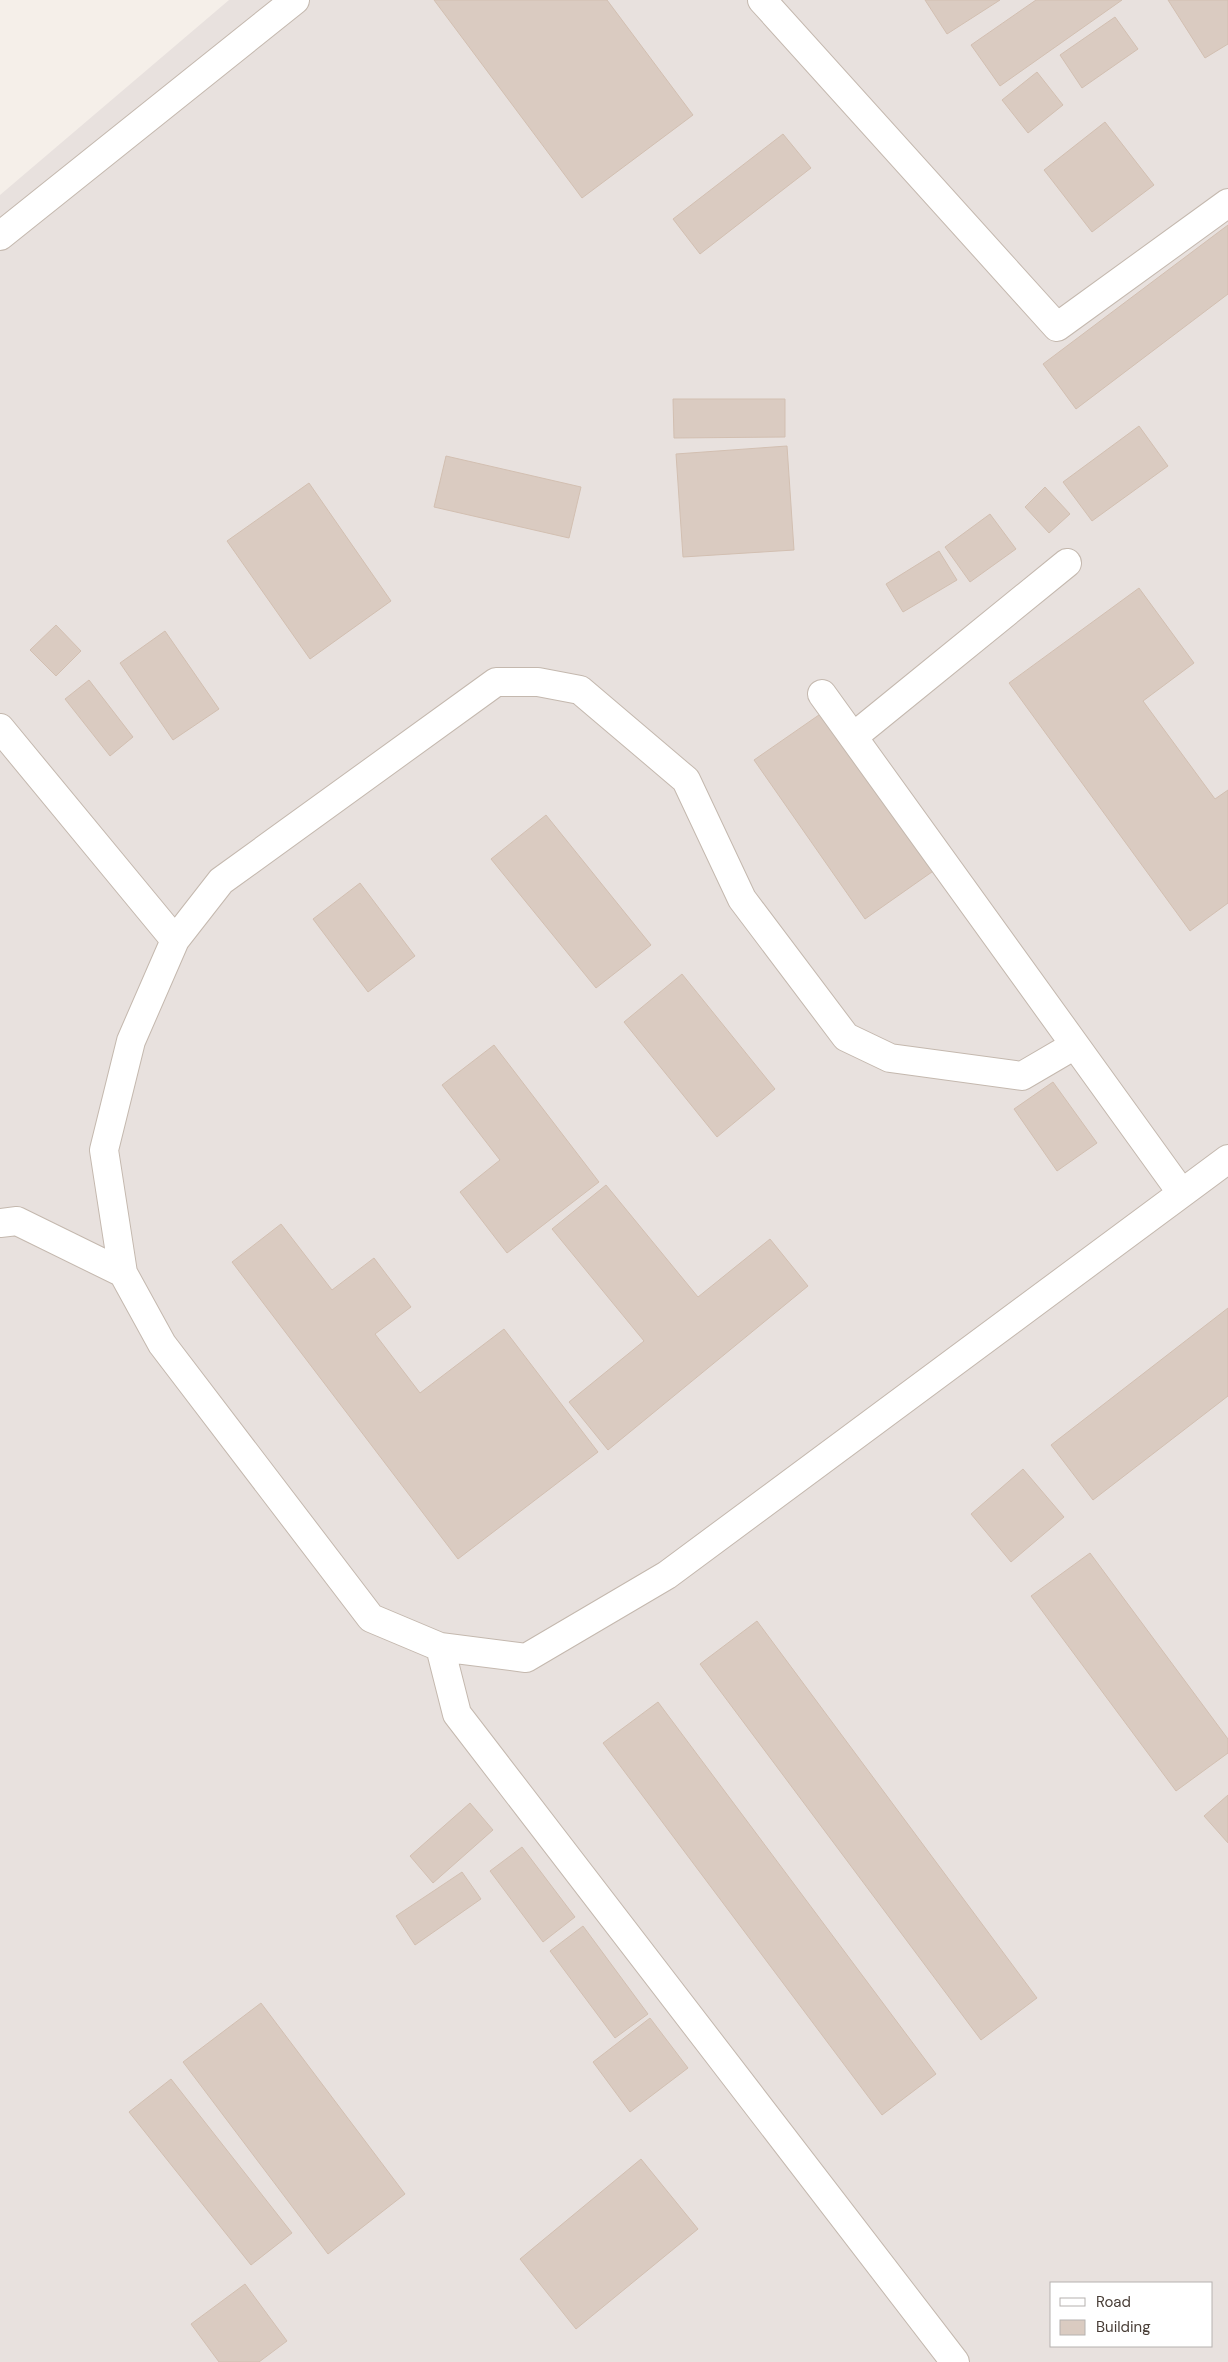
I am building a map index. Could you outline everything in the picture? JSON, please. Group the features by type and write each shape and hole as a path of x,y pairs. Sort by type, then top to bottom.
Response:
{"lane":[{"path":"0,236 295,0"},
{"path":"762,0 1057,327 1228,203"},
{"path":"853,737 1067,563"},
{"path":"1075,1045 1022,1076 890,1058 846,1037 742,899 686,780 580,690 538,682 496,682 221,881 175,940 130,1041 104,1150 123,1273 162,1344 371,1618 440,1647 526,1658 667,1575 1180,1192 1228,1159"},
{"path":"822,694 1180,1192"},
{"path":"0,728 175,940"},
{"path":"0,1223 17,1221 123,1273"},
{"path":"440,1647 457,1714 955,2362"}],"shaded area":[{"path":"229,0 1228,0 1228,2362 0,2362 0,195"}],"building":[{"path":"434,0 607,0 693,115 582,198"},
{"path":"925,0 1000,0 947,34"},
{"path":"1036,0 1122,0 1000,86 971,45"},
{"path":"1168,0 1228,0 1228,44 1205,58"},
{"path":"1115,17 1138,49 1082,88 1060,55"},
{"path":"1037,72 1063,105 1028,133 1002,100"},
{"path":"1105,122 1154,185 1092,232 1044,170"},
{"path":"783,134 811,168 700,254 673,219"},
{"path":"1228,225 1228,294 1076,409 1043,364"},
{"path":"673,399 785,399 785,437 674,438"},
{"path":"1139,426 1168,466 1092,521 1063,482"},
{"path":"787,446 794,550 683,557 676,454"},
{"path":"446,456 581,487 569,538 434,507"},
{"path":"309,483 391,601 310,659 227,541"},
{"path":"1045,487 1070,514 1049,533 1025,507"},
{"path":"990,514 1016,549 970,582 945,547"},
{"path":"939,551 957,580 903,612 886,584"},
{"path":"1139,588 1194,663 1143,701 1215,799 1228,790 1228,903 1190,931 1009,683"},
{"path":"56,625 81,651 56,676 30,650"},
{"path":"165,631 219,709 173,740 120,663"},
{"path":"89,680 133,737 110,756 65,699"},
{"path":"829,708 939,867 865,919 754,760"},
{"path":"546,815 651,945 596,988 491,859"},
{"path":"360,883 415,956 368,992 313,919"},
{"path":"682,974 775,1089 717,1137 624,1022"},
{"path":"494,1045 599,1182 507,1253 460,1192 500,1160 442,1085"},
{"path":"1053,1082 1097,1143 1057,1171 1014,1109"},
{"path":"606,1185 698,1297 770,1239 808,1286 608,1450 569,1402 644,1341 552,1229"},
{"path":"281,1224 332,1290 374,1258 411,1307 375,1334 420,1393 504,1329 598,1452 458,1559 232,1262"},
{"path":"1228,1308 1228,1396 1093,1500 1051,1445"},
{"path":"1023,1469 1064,1517 1011,1562 971,1514"},
{"path":"1090,1553 1228,1739 1228,1753 1176,1791 1031,1596"},
{"path":"757,1621 1037,1998 981,2040 700,1664"},
{"path":"658,1702 936,2074 882,2115 603,1743"},
{"path":"1228,1795 1228,1843 1204,1816"},
{"path":"470,1803 493,1830 433,1883 410,1856"},
{"path":"522,1847 575,1917 543,1942 490,1871"},
{"path":"462,1872 481,1899 415,1945 396,1916"},
{"path":"583,1926 648,2014 615,2038 550,1951"},
{"path":"261,2003 405,2194 328,2254 183,2062"},
{"path":"650,2018 688,2068 630,2112 593,2062"},
{"path":"171,2079 292,2233 251,2265 129,2112"},
{"path":"641,2159 698,2229 576,2329 520,2259"},
{"path":"245,2284 287,2341 259,2362 219,2362 191,2324"}]}
